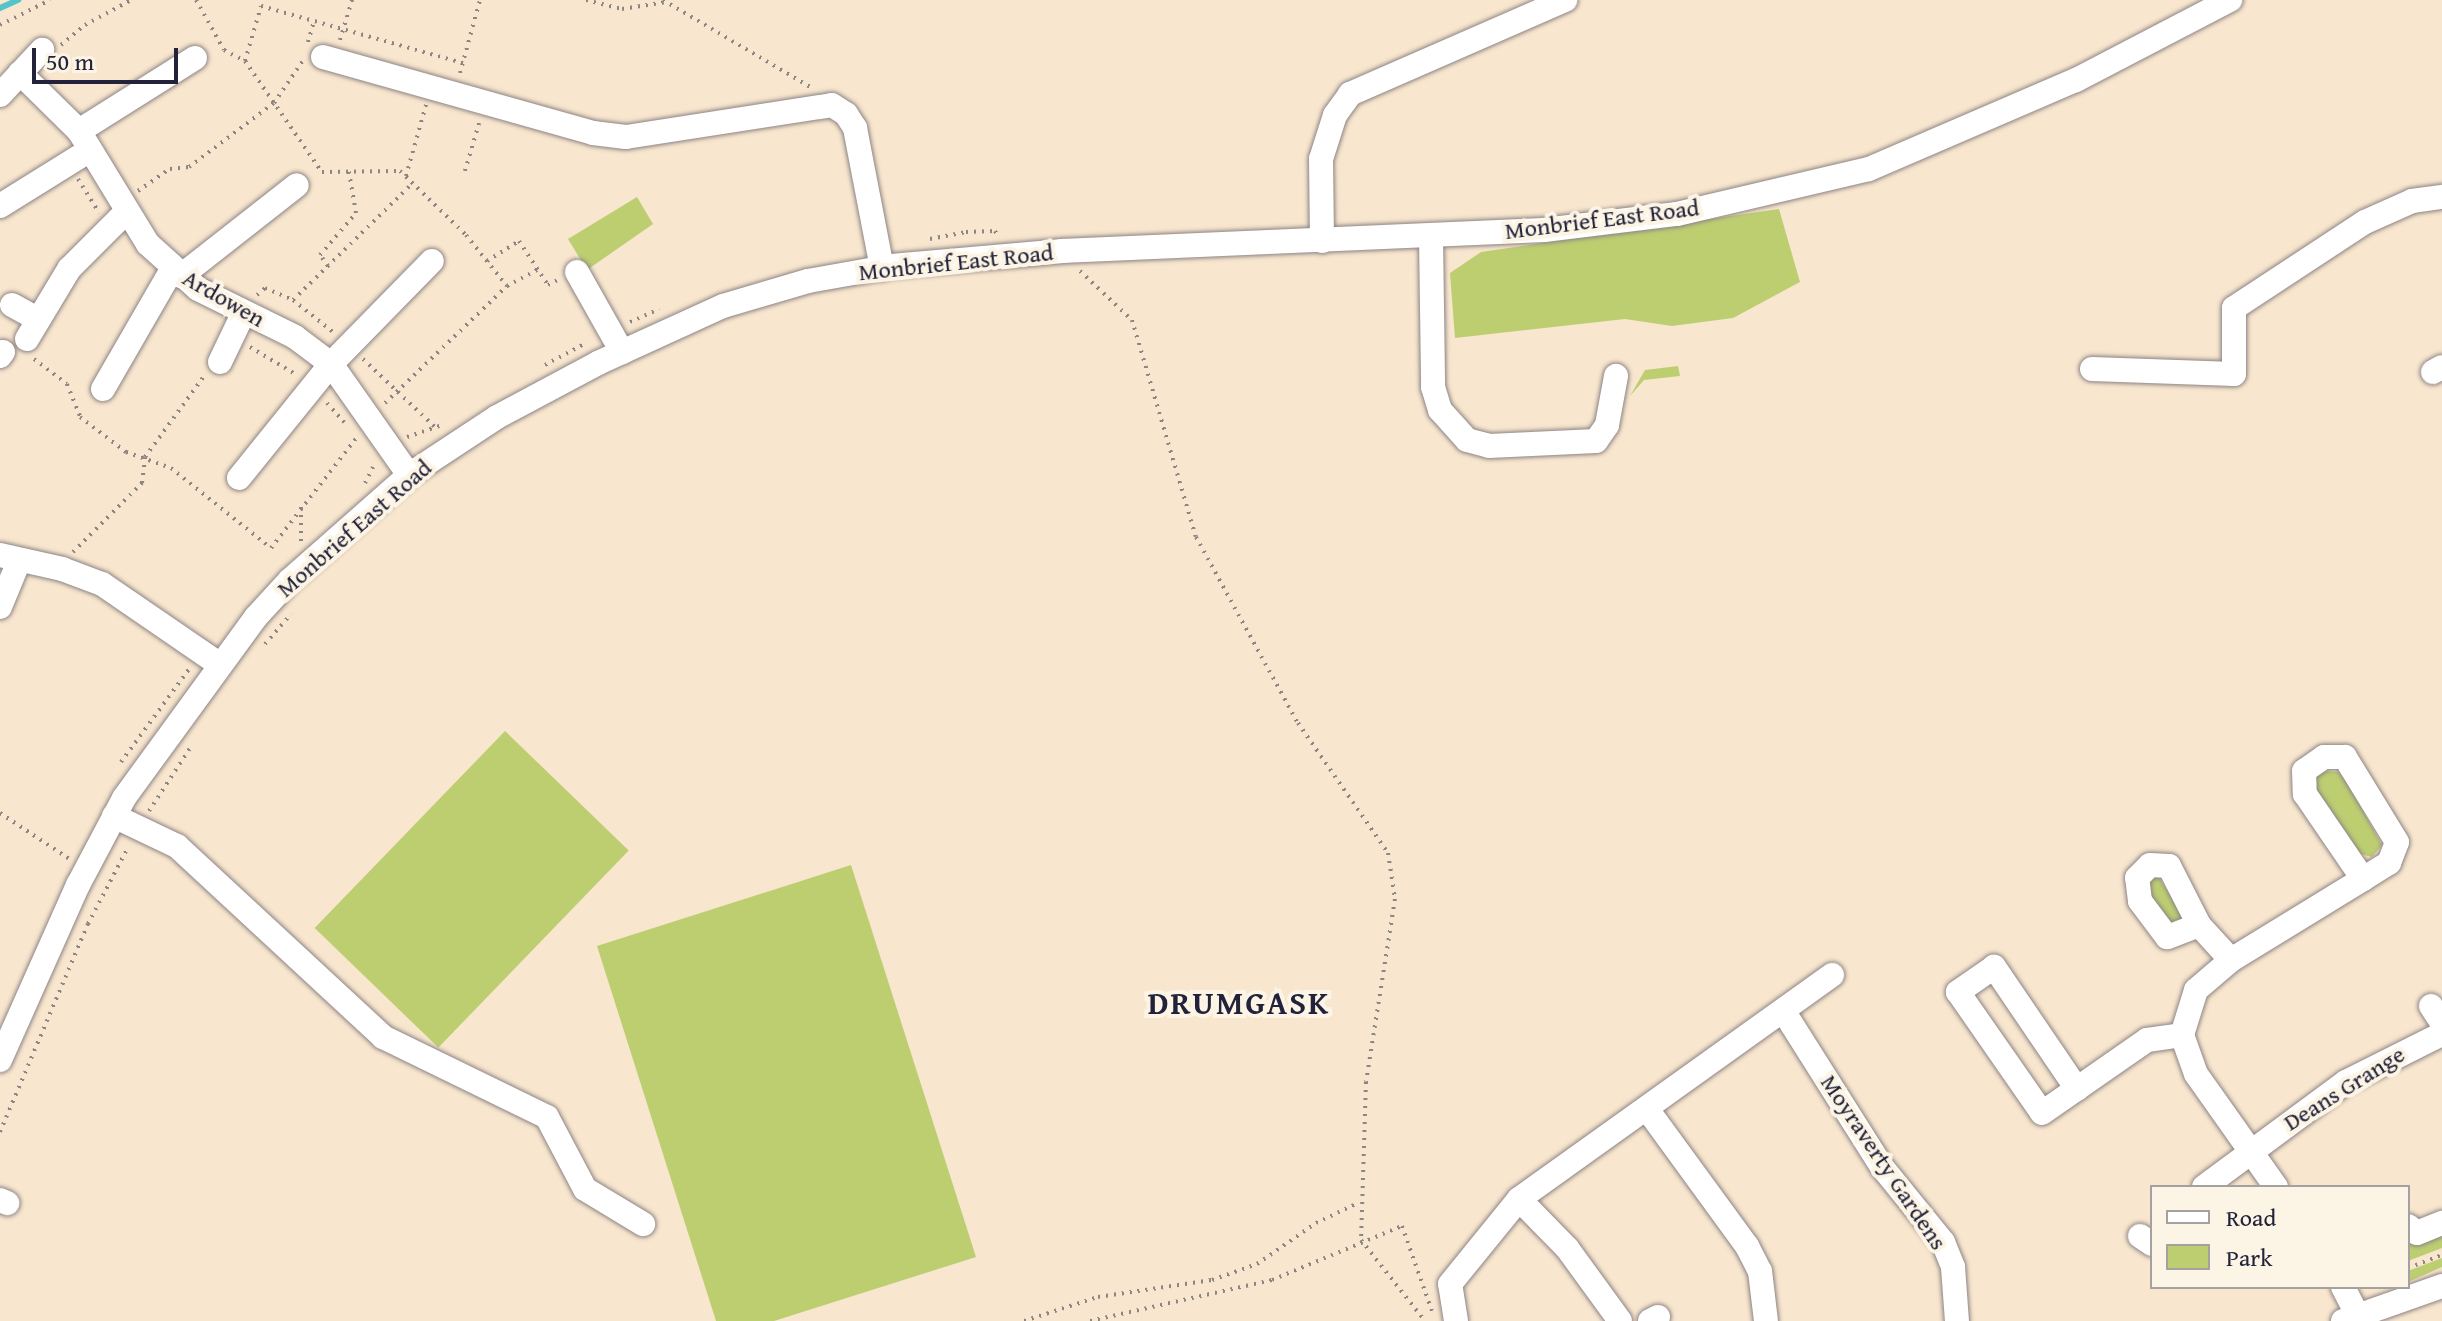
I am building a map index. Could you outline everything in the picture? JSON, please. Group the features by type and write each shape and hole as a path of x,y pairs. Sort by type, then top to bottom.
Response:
{"street":[{"path":"1322,241 1321,159 1335,115 1350,94 1565,0"},
{"name":"Monbrief East Road","path":"0,1060 114,816 211,658 290,580 409,475 616,342 808,281 882,268 1062,251 1544,230 1677,214 1869,169 2076,80 2230,0"},
{"path":"0,95 42,50"},
{"path":"317,56 443,88 593,133 626,137 832,105 855,128 882,268"},
{"path":"0,206 195,58"},
{"name":"Ardowen","path":"20,73 85,140 148,244 177,272 243,314 295,337 331,364 383,456 409,475"},
{"path":"103,389 177,272 297,185"},
{"path":"2092,369 2234,374 2234,308 2365,222 2412,201 2442,197"},
{"path":"12,305 32,329 69,269 124,207"},
{"path":"1431,236 1433,387 1440,410 1467,440 1489,446 1596,441 1607,425 1616,376"},
{"path":"239,478 331,364 432,261"},
{"path":"577,272 616,342"},
{"path":"220,362 243,314"},
{"path":"0,607 9,558 62,569 113,591 211,658"},
{"path":"2275,1185 2196,1074 2182,1035 2196,990 2231,960 2363,879 2389,863 2397,842 2345,757 2324,757 2304,771 2305,794 2363,879"},
{"path":"114,816 177,846 383,1037 547,1117 585,1189 643,1224"},
{"path":"2199,925 2231,960"},
{"path":"2077,1089 1994,967 1958,992 2042,1113 2077,1089 2147,1040 2182,1035"},
{"path":"1456,1321 1450,1284 1519,1199 1832,975"},
{"name":"Moyraverty Gardens","path":"1784,1012 1882,1167 1943,1242 1953,1267 1957,1321"},
{"name":"Deans Grange","path":"2206,1185 2346,1082 2442,1034"},
{"path":"1647,1109 1747,1246 1760,1271 1766,1321"},
{"path":"1519,1199 1567,1248 1620,1321"},
{"path":"2410,1228 2417,1233 2442,1223"},
{"path":"2344,1289 2351,1318 2442,1286"}],"path":[{"path":"0,25 50,0"},
{"path":"42,50 52,53 85,25 131,0"},
{"path":"196,0 224,50 245,61 322,172 400,171 507,286"},
{"path":"124,207 170,169 189,167 274,103 299,72 343,29 352,0"},
{"path":"406,176 443,88 463,63 480,0"},
{"path":"586,0 622,9 665,1 794,73 832,105"},
{"path":"245,61 261,6 463,63"},
{"path":"314,21 317,56"},
{"path":"465,171 486,100"},
{"path":"328,266 320,255 356,213 349,172"},
{"path":"293,300 413,183"},
{"path":"922,241 995,231 1007,256"},
{"path":"487,261 519,241 548,285 577,272"},
{"path":"1062,251 1132,320 1196,537 1298,723 1388,853 1395,899 1366,1082 1358,1203 1361,1240 1425,1321"},
{"path":"67,384 80,417 126,452 171,468 271,548 365,426 507,286 539,269"},
{"path":"538,369 616,342 668,306"},
{"path":"231,339 277,358 365,426 383,456"},
{"path":"62,569 142,483 145,457 211,366 220,362"},
{"path":"363,487 383,456 409,435 454,419"},
{"path":"301,507 301,544"},
{"path":"295,551 311,534"},
{"path":"118,767 211,658"},
{"path":"0,813 68,858"},
{"path":"61,871 75,843"},
{"path":"1024,1321 1098,1297 1227,1275 1257,1264 1316,1223 1358,1203"},
{"path":"1090,1321 1272,1280 1361,1240 1402,1226 1435,1321"},
{"path":"2410,1267 2442,1255"}],"green space":[{"path":"637,197 653,224 587,270 568,239"},
{"path":"1779,209 1800,282 1733,318 1672,326 1625,319 1455,338 1450,273 1481,252"},
{"path":"1678,366 1680,376 1644,380 1630,396 1645,370"},
{"path":"505,731 629,850 438,1048 315,928"},
{"path":"2326,771 2338,772 2347,782 2382,845 2372,857 2360,854 2312,789 2315,776"},
{"path":"851,865 976,1257 774,1321 716,1321 597,946"},
{"path":"2158,876 2183,916 2178,922 2167,922 2146,893 2149,877"},
{"path":"2442,1234 2442,1248 2410,1260 2410,1242"},
{"path":"2442,1258 2442,1267 2410,1281 2410,1270"}],"waterway":[{"path":"0,8 18,0"}],"district":[{"name":"DRUMGASK","path":"1239,1003"}]}
